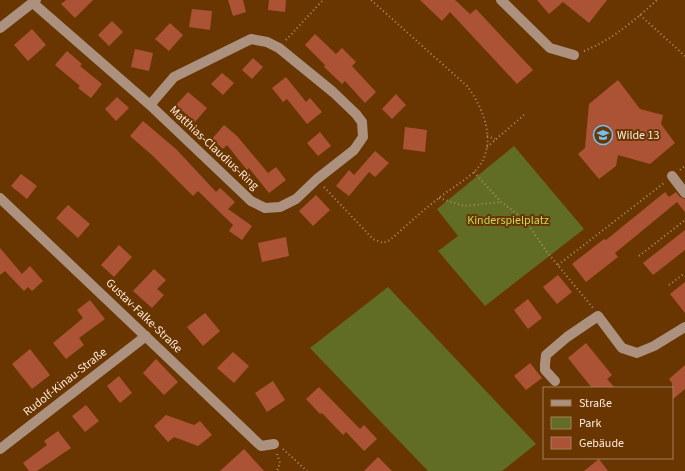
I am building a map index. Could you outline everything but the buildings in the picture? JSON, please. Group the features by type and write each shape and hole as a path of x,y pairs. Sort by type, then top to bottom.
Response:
{"street":[{"path":"501,0 550,48 574,55"},
{"name":"Matthias-Claudius-Ring","path":"34,1 150,105 250,201 265,208 280,207 296,199 317,179 354,150 363,137 362,122 356,114 333,92 279,48 267,42 251,39 174,77 150,105"},
{"path":"0,28 34,1"},
{"path":"672,176 685,193"},
{"name":"Gustav-Falke-Straße","path":"0,198 261,446 274,444"},
{"path":"555,381 546,370 546,355 567,337 598,316 622,348 637,353 654,346 685,327"},
{"name":"Rudolf-Kinau-Straße","path":"0,449 146,336"}],"path":[{"path":"279,48 323,0"},
{"path":"317,179 369,234 377,241 383,243 390,240 439,198 474,172 484,159 487,147 487,136 484,116 477,100 467,86 371,0"},
{"path":"574,55 599,45 640,15 657,0"},
{"path":"640,15 685,56"},
{"path":"487,147 524,116"},
{"path":"487,136 496,139"},
{"path":"474,172 501,202 516,213 529,226 558,265 589,302 598,316"},
{"path":"558,265 672,176"},
{"path":"439,198 464,206 501,202"},
{"path":"639,256 685,220"},
{"path":"669,286 685,273"},
{"path":"274,444 280,463 277,471"},
{"path":"274,444 286,450 307,471"}],"green space":[{"name":"Kinderspielplatz","path":"514,146 584,229 485,306 438,251 458,236 437,209"},
{"path":"388,287 536,444 502,471 428,471 310,348"}],"place":[{"name":"Wilde 13","path":"603,135"}]}
